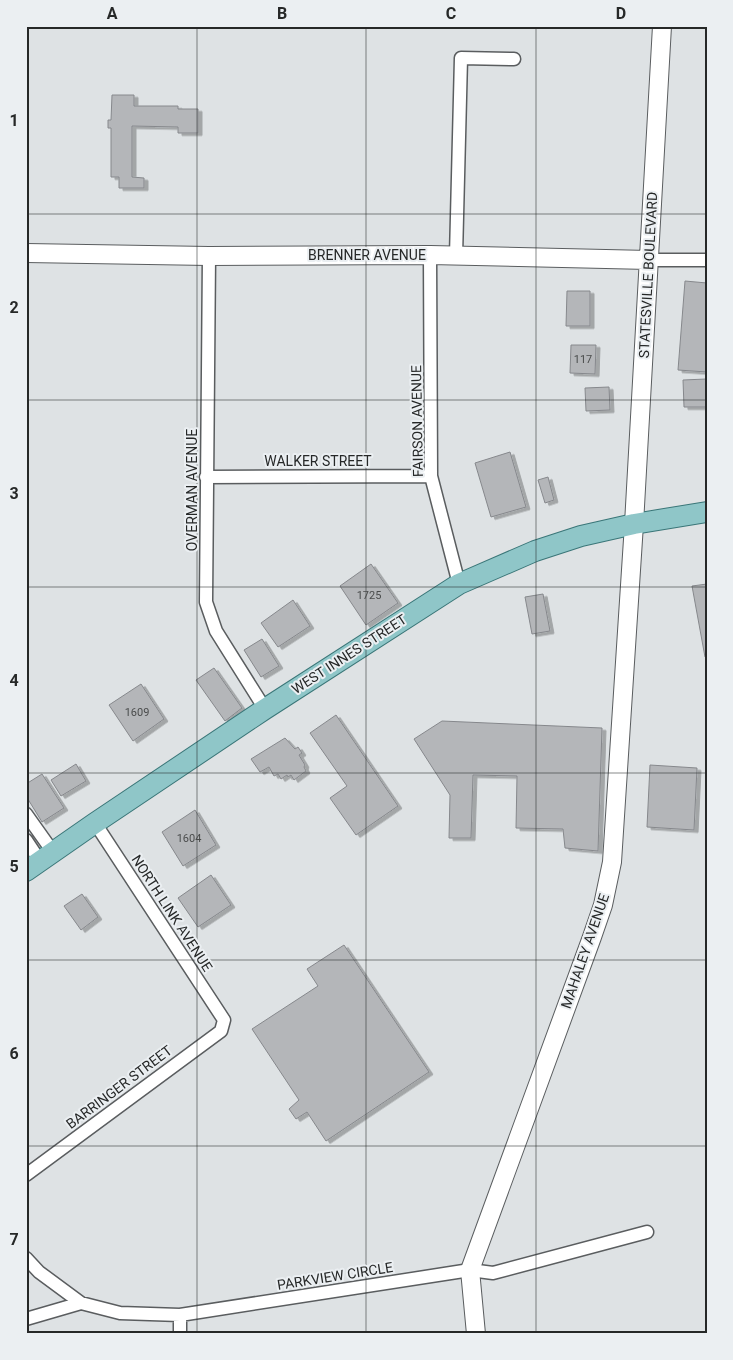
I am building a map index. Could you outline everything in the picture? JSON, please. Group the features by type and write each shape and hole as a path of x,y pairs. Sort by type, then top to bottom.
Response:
{"main road":[{"name":"WEST INNES STREET","path":"40,861 265,709 459,584 535,552 581,536 634,524 707,512"}],"street":[{"name":"STATESVILLE BOULEVARD","path":"634,524 662,26"},
{"path":"456,256 461,58 514,58"},
{"name":"BRENNER AVENUE","path":"26,253 209,256 430,255 707,260"},
{"name":"FAIRSON AVENUE","path":"430,255 431,476 459,584"},
{"name":"OVERMAN AVENUE","path":"209,256 206,602 216,631 265,709"},
{"name":"WALKER STREET","path":"206,477 431,476"},
{"name":"MAHALEY AVENUE","path":"476,1334 470,1270 603,905 612,862 634,524"},
{"path":"26,814 40,861"},
{"name":"NORTH LINK AVENUE","path":"95,823 224,1020"},
{"path":"26,840 40,861"},
{"name":"BARRINGER STREET","path":"26,1175 221,1030 224,1020"},
{"name":"PARKVIEW CIRCLE","path":"81,1303 120,1313 180,1314 470,1270 493,1273 647,1232"},
{"path":"26,1258 39,1272 81,1303"},
{"path":"26,1319 81,1303"},
{"path":"180,1314 180,1334"}],"building":[{"path":"112,95 134,95 134,106 178,106 178,109 198,109 198,133 178,133 178,127 132,126 132,177 144,178 144,188 119,188 119,177 111,177 111,128 108,128 108,120 111,120"},
{"path":"685,281 707,283 707,372 678,370"},
{"path":"567,291 590,291 590,326 566,326"},
{"path":"571,345 596,345 595,374 570,373"},
{"path":"706,379 706,407 684,407 683,380"},
{"path":"609,387 610,410 586,411 585,388"},
{"path":"510,452 526,507 491,517 475,463"},
{"path":"548,477 554,500 545,503 538,480"},
{"path":"371,564 398,603 366,625 340,586"},
{"path":"707,584 707,657 705,657 692,586"},
{"path":"543,594 550,631 532,634 525,597"},
{"path":"293,600 310,626 278,647 261,623"},
{"path":"262,639 279,666 261,677 244,650"},
{"path":"214,668 242,708 225,721 196,680"},
{"path":"141,684 164,719 133,741 109,705"},
{"path":"336,715 398,806 356,835 330,798 347,786 310,733"},
{"path":"442,721 602,728 598,851 565,848 563,829 516,828 517,776 473,775 471,838 449,838 450,795 414,739"},
{"path":"285,738 295,749 298,747 302,753 299,755 305,765 306,771 294,780 291,775 281,779 278,774 274,776 269,767 260,772 251,759"},
{"path":"76,764 86,781 61,796 51,780"},
{"path":"650,765 697,768 694,830 647,827"},
{"path":"42,774 64,808 42,822 26,796 26,784"},
{"path":"195,810 216,845 183,866 162,832"},
{"path":"211,875 231,905 198,927 178,898"},
{"path":"82,894 98,917 81,930 64,906"},
{"path":"344,945 429,1072 326,1141 307,1112 296,1119 289,1109 299,1100 252,1029 318,986 307,969"}]}
